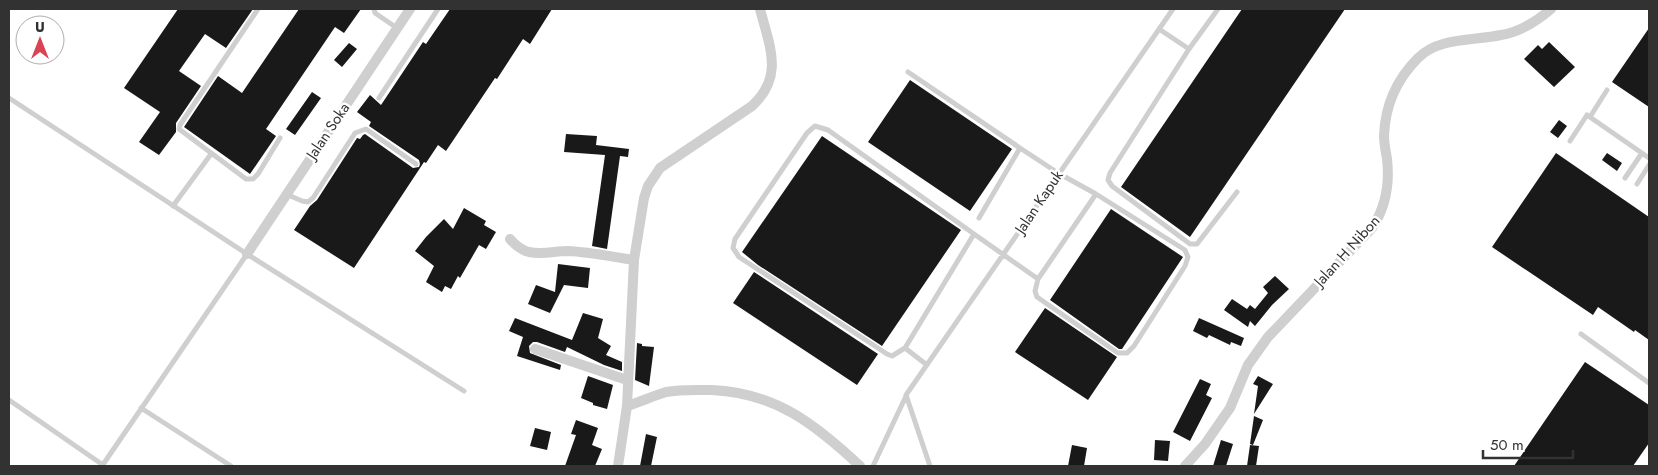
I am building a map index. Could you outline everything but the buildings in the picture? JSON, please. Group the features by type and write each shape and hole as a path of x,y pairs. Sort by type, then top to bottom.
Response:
{"street":[{"name":"Jalan Soka","path":"247,254 410,9"},
{"path":"618,466 626,406 634,260 644,198 648,186 660,168 762,98 771,75 774,60 760,9"},
{"name":"Jalan H Nibon","path":"1185,466 1205,444 1230,408 1248,365 1263,343 1372,228 1380,216 1388,189 1384,137 1387,110 1390,97 1406,72 1431,47 1503,35 1537,21 1551,9"},
{"path":"510,240 518,247 534,253 544,254 568,251 634,260"},
{"path":"535,349 627,380"},
{"path":"626,406 667,392 684,390 727,391 754,395 779,405 804,419 841,448 860,466"}],"lane":[{"path":"258,9 180,125 179,130 246,179 253,179 258,174 280,138"},
{"path":"374,9 375,14 397,28"},
{"path":"379,98 438,9"},
{"name":"Jalan Kapuk","path":"873,466 906,396 1004,255 1058,173 1173,9"},
{"path":"1218,9 1189,50 1110,173 1108,180 1112,186 1190,244 1197,244 1237,192"},
{"path":"1159,29 1189,50"},
{"path":"908,72 1058,173 1096,194 1185,250 1188,257 1185,266 1134,346 1127,353 1118,352 1038,297 1035,291 1038,279 1096,194"},
{"path":"1570,141 1607,90"},
{"path":"9,98 247,254 464,391"},
{"path":"1589,116 1649,158"},
{"path":"974,234 905,348 892,356 739,257 733,248 735,238 807,133 815,126 828,130 1038,279"},
{"path":"286,193 302,202 308,202 313,198 355,133 360,130 366,130 416,164"},
{"path":"979,218 1020,148"},
{"path":"1625,178 1642,153"},
{"path":"173,206 211,154"},
{"path":"1637,184 1649,166"},
{"path":"9,400 103,466 247,254"},
{"path":"1581,334 1649,383"},
{"path":"905,348 927,365"},
{"path":"906,396 930,466"},
{"path":"141,408 231,466"}]}
